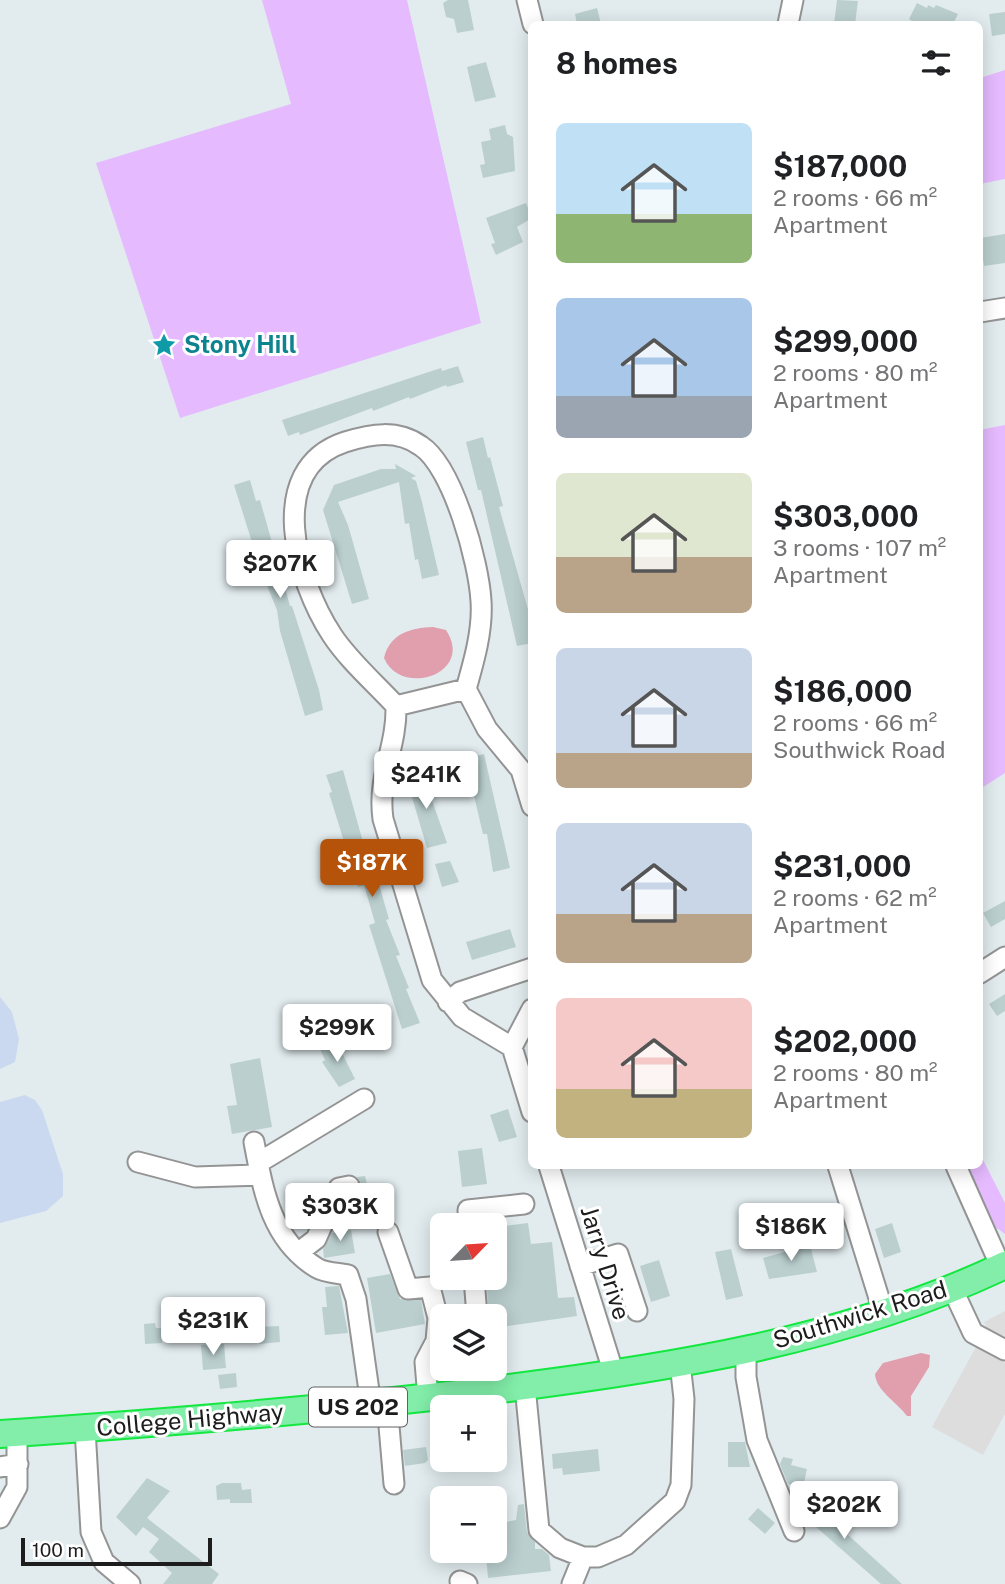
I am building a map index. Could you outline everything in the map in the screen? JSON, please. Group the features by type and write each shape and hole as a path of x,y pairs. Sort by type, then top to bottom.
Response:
{"highway":[{"name":"Southwick Road","path":"713,1356 883,1311 952,1288 1003,1266"},
{"name":"College Highway","path":"501,1381 525,1386 614,1374 713,1356"},
{"name":"College Highway","path":"8,1434 379,1404 428,1398 485,1381"}],"street":[{"path":"527,0 532,21"},
{"path":"789,21 793,0"},
{"path":"983,312 1005,308"},
{"path":"528,793 521,770 487,729 466,689 477,645 481,601 452,487 437,460 420,445 391,434 366,435 328,450 310,466 296,496 295,530 302,568 326,625 342,648 396,706 393,745 379,794 383,819 432,980 448,1002 473,1025 512,1047 528,1099"},
{"path":"396,706 466,689"},
{"path":"983,971 1005,957"},
{"path":"448,1002 460,992 528,969"},
{"path":"512,1047 528,1017"},
{"path":"138,1162 195,1177 259,1169 364,1099"},
{"path":"254,1142 265,1202 284,1239 318,1269 348,1275 356,1299 394,1484"},
{"name":"Jarry Drive","path":"550,1169 614,1374"},
{"path":"839,1169 883,1311"},
{"path":"957,1169 1003,1266"},
{"path":"299,1252 316,1239 339,1188 349,1186"},
{"path":"468,1213 468,1210 524,1204"},
{"path":"388,1232 408,1289 430,1287 438,1318 436,1342 425,1362 428,1398"},
{"path":"580,1266 618,1254 637,1311"},
{"path":"952,1288 973,1333 1005,1350"},
{"path":"746,1349 746,1377 757,1440 794,1531"},
{"path":"525,1386 539,1530 560,1548 583,1557 598,1557 626,1545 675,1501 681,1485 684,1398 680,1363"},
{"path":"85,1429 91,1532 104,1562 130,1584"},
{"path":"3,1508 18,1487 9,1465 8,1434"},
{"path":"572,1584 580,1571 583,1557"}],"shaded area":[{"path":"262,0 407,0 481,323 180,418 96,163 291,104"},
{"path":"1005,70 1005,179 983,183 983,77"},
{"path":"1005,425 1005,773 983,787 983,429"},
{"path":"433,627 446,630 452,645 451,659 444,669 432,676 419,678 405,677 393,670 384,658 396,637 409,631"},
{"path":"0,997 12,1012 19,1039 15,1062 0,1069"},
{"path":"25,1095 35,1100 42,1110 63,1174 63,1196 46,1211 0,1223 0,1102"},
{"path":"983,1160 1005,1203 1005,1234 994,1226 969,1169 983,1169"},
{"path":"1005,1311 1005,1336 988,1331 984,1322"},
{"path":"976,1347 1005,1363 1005,1414 983,1455 932,1427"},
{"path":"921,1353 930,1355 929,1367 911,1396 911,1416 907,1416 879,1386 875,1374 883,1363"}],"building":[{"path":"448,0 468,0 474,30 457,33 454,19 446,17 443,3"},
{"path":"837,0 858,1 855,21 834,21"},
{"path":"917,3 927,8 928,5 934,8 936,5 958,14 954,21 909,19"},
{"path":"597,8 600,21 576,21 575,14"},
{"path":"1005,12 1005,34 992,36 989,14"},
{"path":"486,62 496,97 475,102 467,67"},
{"path":"505,125 507,134 513,137 515,171 483,178 480,165 485,164 481,142 491,140 489,129"},
{"path":"526,203 528,220 517,227 523,242 496,255 491,244 495,243 486,218"},
{"path":"1005,234 1005,263 984,266 983,238"},
{"path":"458,366 464,382 447,387 446,385 373,411 372,408 300,435 299,432 288,436 282,420 441,368 442,371"},
{"path":"483,437 488,458 490,457 503,506 499,507 528,609 528,644 517,646 481,490 478,490 466,442"},
{"path":"395,464 416,476 411,478 416,481 439,575 422,579 418,559 415,560 409,523 405,524 399,482 338,502 348,525 369,599 352,604 323,510 334,485 381,469 396,469"},
{"path":"250,480 256,501 260,500 290,606 319,690 323,710 305,716 280,631 277,610 261,571 234,485"},
{"path":"484,754 510,868 493,872 487,834 483,834 470,779 473,779 468,758"},
{"path":"343,770 374,882 378,881 389,919 386,920 400,955 396,956 409,988 406,989 420,1023 402,1029 369,925 375,923 364,885 358,887 329,793 332,792 326,775"},
{"path":"422,772 447,843 427,848 406,777"},
{"path":"450,861 459,882 442,887 435,864"},
{"path":"1005,901 1005,919 991,927 983,913"},
{"path":"510,929 516,947 472,960 466,942"},
{"path":"1005,994 1005,1011 997,1016 989,1004"},
{"path":"336,1041 355,1079 339,1087 322,1062 325,1060 320,1049"},
{"path":"260,1058 272,1127 232,1134 227,1106 237,1105 230,1064"},
{"path":"508,1109 517,1137 499,1142 490,1115"},
{"path":"482,1148 487,1184 462,1187 458,1151"},
{"path":"365,1176 367,1184 372,1183 374,1196 355,1200 361,1189 357,1177"},
{"path":"528,1223 531,1244 552,1242 558,1298 574,1297 577,1316 507,1326 507,1304 488,1304 487,1290 508,1290 508,1225"},
{"path":"892,1223 901,1252 884,1258 875,1229"},
{"path":"346,1225 347,1231 351,1230 355,1253 324,1258 323,1249 332,1233 337,1232 336,1226"},
{"path":"810,1245 817,1272 769,1279 763,1258"},
{"path":"731,1249 743,1296 726,1300 715,1252"},
{"path":"659,1260 670,1296 651,1302 640,1266"},
{"path":"390,1274 400,1299 421,1300 425,1324 376,1333 367,1278"},
{"path":"339,1286 348,1333 325,1335 322,1307 327,1307 325,1287"},
{"path":"155,1323 156,1328 161,1328 162,1343 145,1344 144,1324"},
{"path":"279,1326 280,1342 259,1344 258,1327"},
{"path":"224,1344 226,1368 203,1370 201,1345"},
{"path":"236,1373 237,1387 220,1389 218,1375"},
{"path":"728,1442 745,1442 750,1467 728,1467"},
{"path":"426,1447 428,1460 425,1463 405,1466 403,1450"},
{"path":"598,1449 600,1471 563,1475 562,1468 553,1469 552,1454"},
{"path":"783,1457 793,1459 791,1465 807,1469 803,1487 788,1484 780,1464"},
{"path":"147,1478 170,1491 147,1518 219,1574 212,1584 163,1584 172,1573 149,1552 159,1539 143,1527 136,1536 116,1517"},
{"path":"222,1483 241,1483 242,1490 251,1489 252,1503 230,1503 230,1499 217,1500 216,1486"},
{"path":"802,1493 902,1584 881,1584 799,1512 795,1501"},
{"path":"524,1504 527,1532 535,1542 535,1549 542,1549 549,1555 551,1571 488,1578 487,1563 507,1563 507,1522 516,1520 518,1505"},
{"path":"758,1508 775,1523 765,1534 748,1519"}],"place":[{"name":"Stony Hill","path":"164,345"}]}
